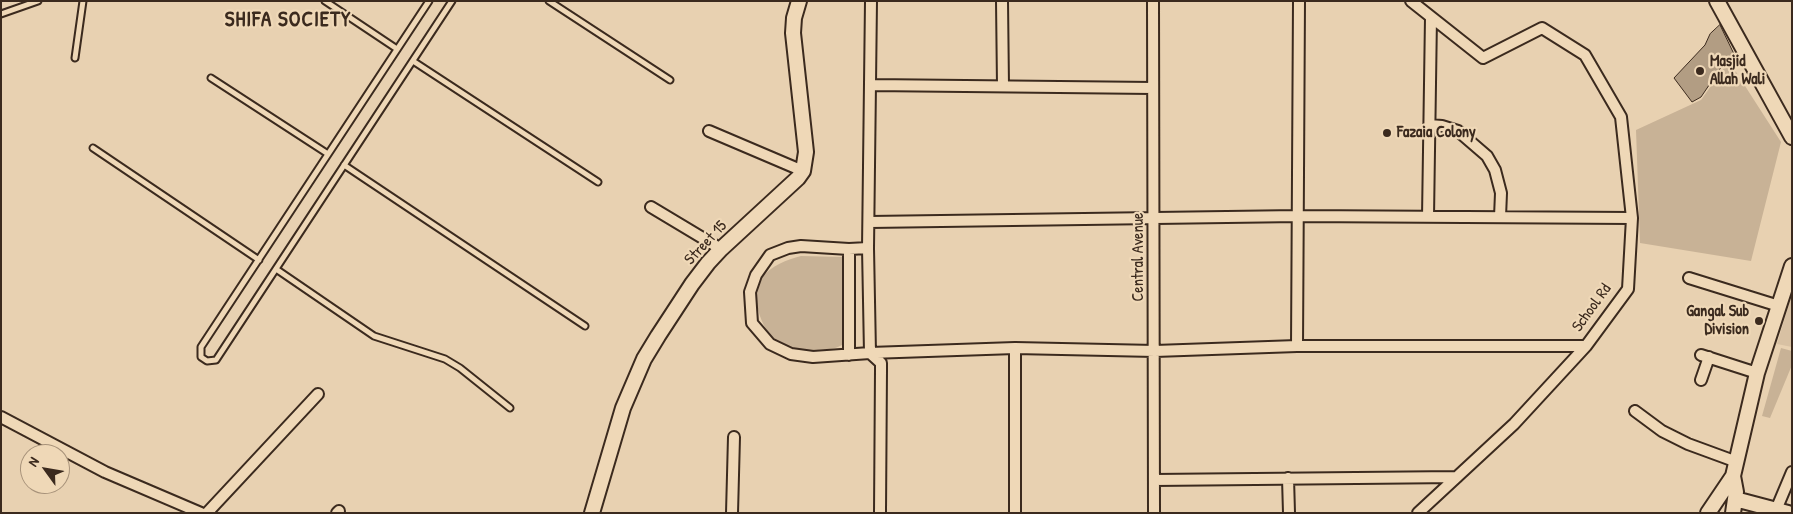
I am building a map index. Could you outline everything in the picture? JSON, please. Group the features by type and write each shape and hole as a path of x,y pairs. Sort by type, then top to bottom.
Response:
{"street":[{"path":"709,131 803,171 806,152 793,33 794,18 799,1"},
{"path":"871,1 870,222 868,248 870,353 880,363 881,370 880,513"},
{"path":"1002,1 1003,86"},
{"name":"Central Avenue","path":"1153,1 1154,513"},
{"path":"1297,346 1299,1"},
{"path":"1411,1 1431,17 1428,217"},
{"path":"1717,1 1792,137"},
{"name":"School Rd","path":"1418,513 1514,424 1586,346 1628,289 1632,218 1622,117 1585,55 1542,28 1483,58 1431,17"},
{"path":"871,85 1153,88"},
{"path":"1429,125 1442,126 1458,131 1486,156 1495,170 1501,193 1500,217"},
{"name":"Street 15","path":"592,513 623,408 644,359 692,284 721,248 798,178 803,171"},
{"path":"651,207 721,248"},
{"path":"870,222 1298,216 1632,218"},
{"path":"868,248 849,249 801,246 788,248 770,255 756,275 750,292 752,324 770,344 791,354 806,356 1015,348 1154,351 1297,346 1586,346"},
{"path":"849,249 849,355"},
{"path":"1733,513 1736,492 1735,469 1757,373 1779,306 1790,280 1792,266"},
{"path":"1689,278 1779,306"},
{"path":"1015,348 1015,513"},
{"path":"1701,380 1705,356 1757,373"},
{"path":"207,513 318,394"},
{"path":"1635,411 1662,431 1735,469"},
{"path":"1,416 105,472 201,513"},
{"path":"732,513 734,437"},
{"path":"1708,513 1735,469"},
{"path":"1735,499 1782,511 1792,472"},
{"path":"1154,480 1457,477"},
{"path":"1288,478 1289,513"}],"lane":[{"path":"1,14 38,1"},
{"path":"75,58 83,1"},
{"path":"325,1 398,49"},
{"path":"429,1 201,348 201,357 207,361 216,360 452,1"},
{"path":"549,1 670,80"},
{"path":"413,61 598,182"},
{"path":"212,78 328,154"},
{"path":"92,148 259,260"},
{"path":"344,165 585,326"},
{"path":"276,269 374,336 445,359 460,368 510,408"}],"shaded area":[{"path":"1729,61 1781,142 1751,261 1640,243 1636,130 1701,100"},
{"path":"801,256 843,257 842,345 839,347 817,350 791,348 776,340 764,325 757,305 758,286 762,278 775,266"},
{"path":"1792,294 1792,347 1777,344"},
{"path":"1781,348 1792,351 1792,365 1770,418 1762,416"}],"building":[{"name":"Masjid Allah Wali","path":"1720,25 1734,54 1724,63 1701,97 1692,102 1674,78 1705,45 1710,34"}],"place":[{"name":"Masjid Allah Wali","path":"1700,71"},
{"name":"Fazaia Colony","path":"1387,133"},
{"name":"Gangal Sub Division","path":"1759,321"}],"district":[{"name":"SHIFA SOCIETY","path":"288,20"}]}
